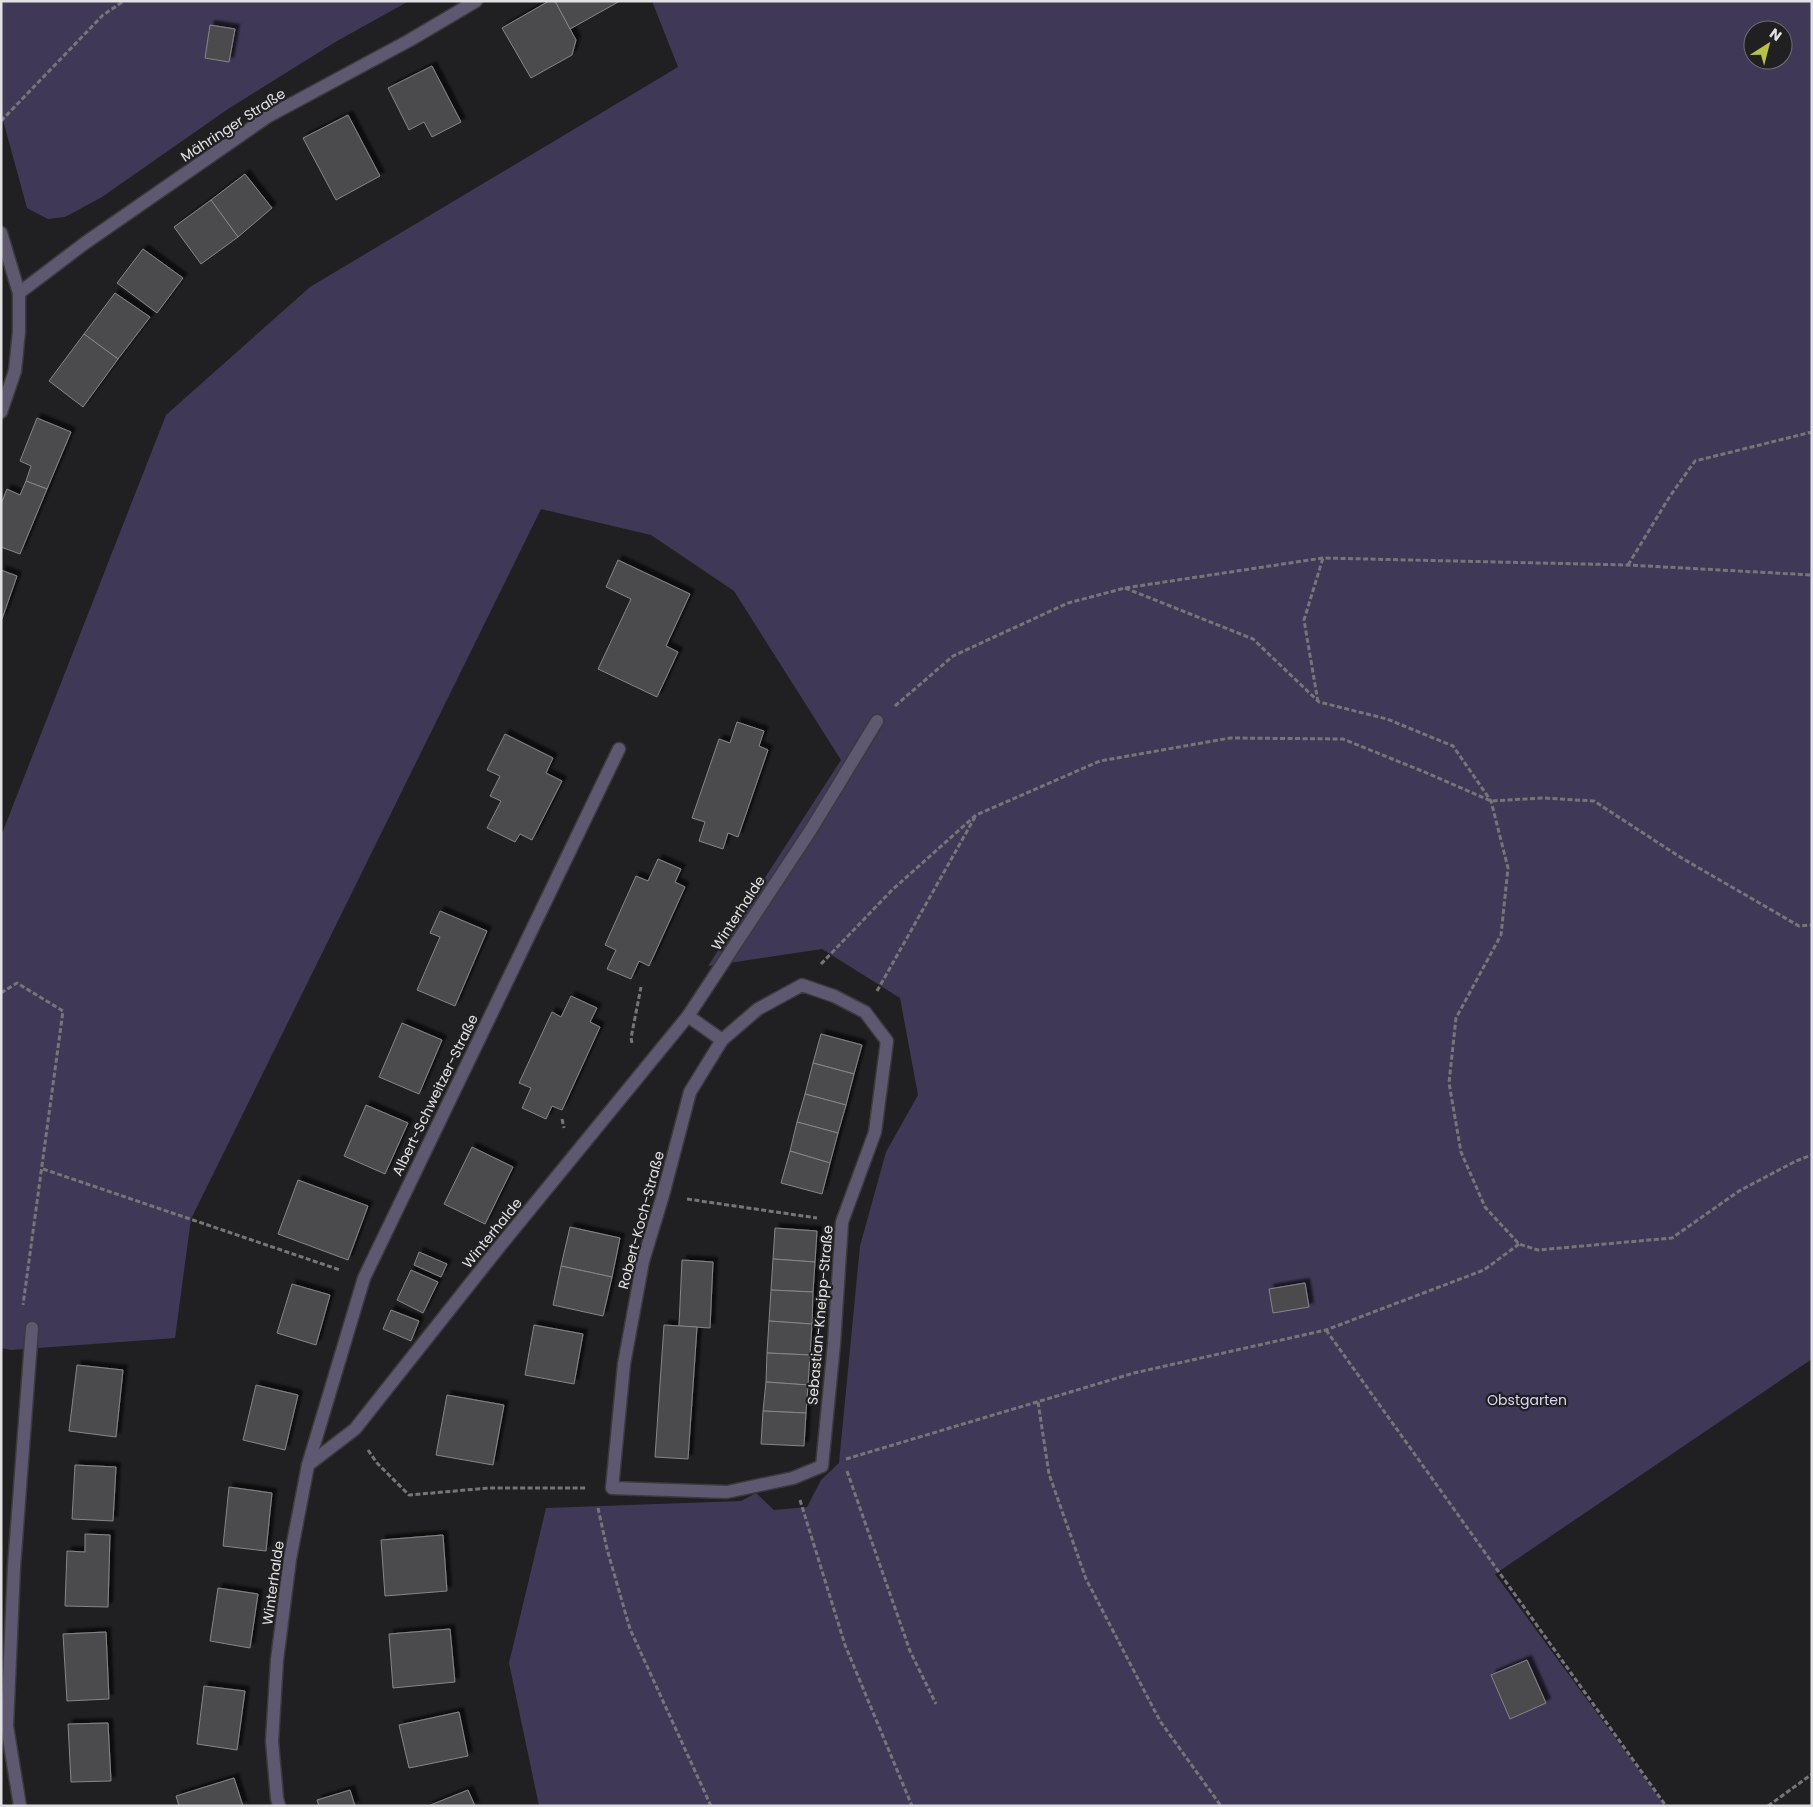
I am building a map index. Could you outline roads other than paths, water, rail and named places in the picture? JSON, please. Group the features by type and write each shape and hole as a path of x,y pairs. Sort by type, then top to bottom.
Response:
{"street":[{"name":"Mähringer Straße","path":"19,292 267,117 410,40 476,1"},
{"path":"1,233 19,292 19,331 15,371 1,412"},
{"name":"Winterhalde","path":"279,1806 272,1741 277,1660 290,1559 308,1465 355,1429 500,1246 688,1016 812,828 877,721"},
{"name":"Albert-Schweitzer-Straße","path":"308,1465 364,1278 619,750"},
{"name":"Sebastian-Kneipp-Straße","path":"722,1040 758,1010 802,985 834,996 865,1012 887,1041 875,1132 842,1222 834,1344 822,1466 794,1478"},
{"path":"688,1016 722,1040"},
{"name":"Robert-Koch-Straße","path":"722,1040 690,1092 663,1195 643,1261 624,1364 612,1488 727,1492 794,1478"},
{"path":"20,1806 7,1726 14,1567 32,1328"}],"park label":[{"name":"Obstgarten","path":"1527,1400"}]}
